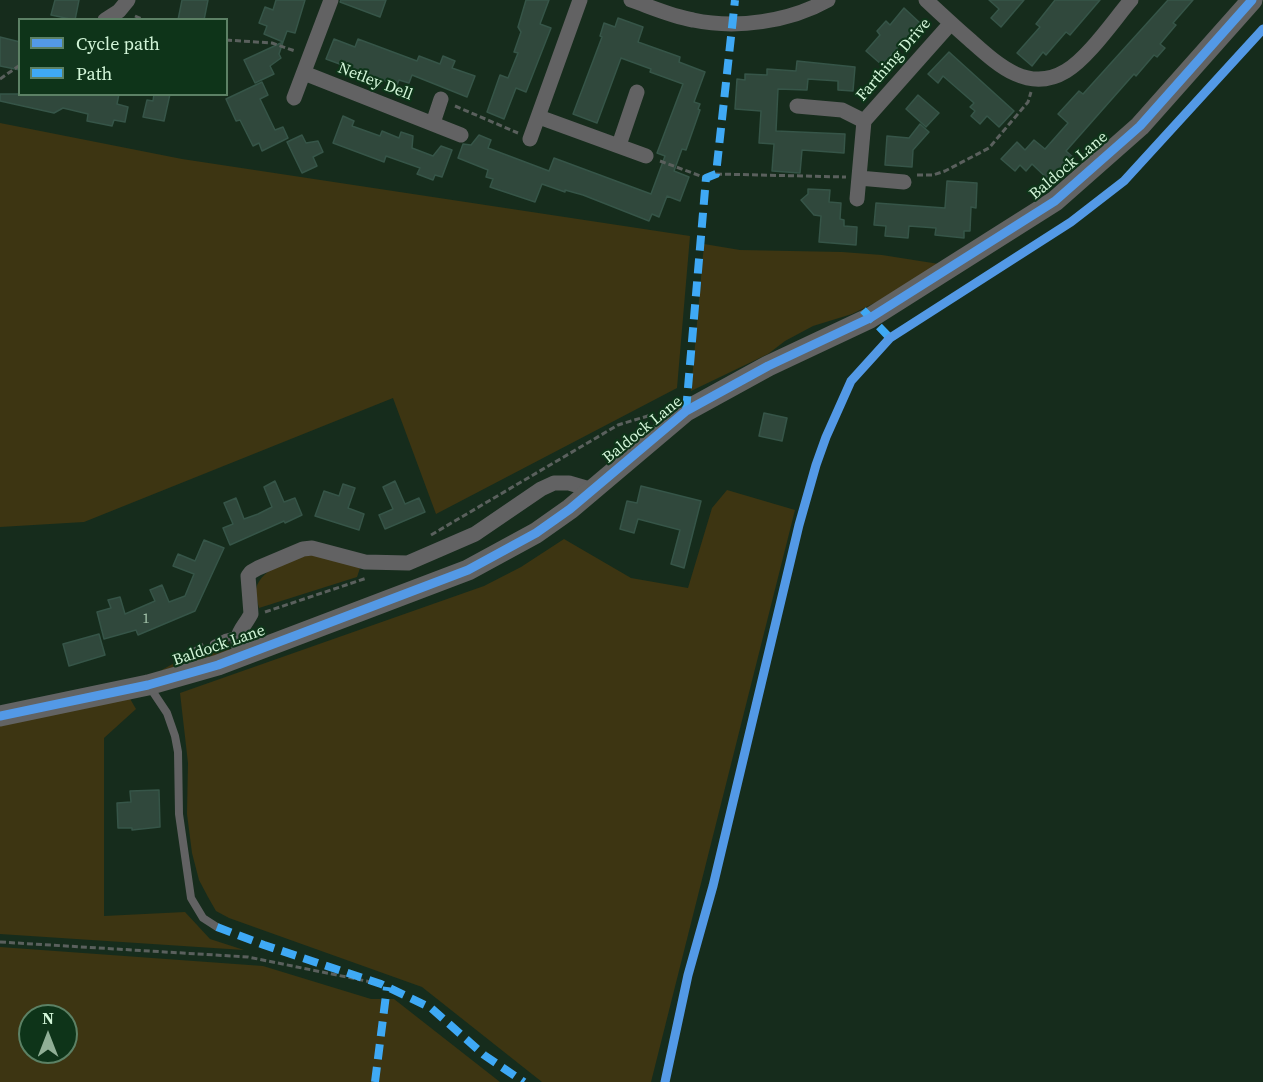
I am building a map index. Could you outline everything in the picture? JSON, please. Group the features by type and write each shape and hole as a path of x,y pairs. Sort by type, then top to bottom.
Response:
{"street":[{"path":"108,18 119,11 128,0"},
{"path":"294,98 331,0"},
{"path":"530,139 580,0"},
{"path":"632,0 693,20 733,23 777,19 828,0"},
{"name":"Farthing Drive","path":"926,0 998,65 1017,75 1032,78 1050,77 1068,70 1131,0"},
{"name":"Baldock Lane","path":"0,716 148,685 240,646 468,570 536,533 593,490 686,411 768,366 870,318 1055,201 1140,126 1252,0"},
{"name":"Farthing Drive","path":"857,199 864,122 951,23"},
{"name":"Netley Dell","path":"304,73 461,135"},
{"path":"619,145 637,92"},
{"path":"433,123 441,99"},
{"name":"Farthing Drive","path":"797,106 843,110 864,122"},
{"path":"539,117 646,156"},
{"path":"859,178 904,182"},
{"name":"Baldock Lane","path":"240,646 251,614 248,584 251,572 303,549 323,549 365,562 408,562 475,534 541,489 554,483 569,483 593,490"}],"lane":[{"path":"212,642 225,638 240,646"},
{"path":"148,685 167,713 175,736 178,752 179,814 191,898 203,918 217,927"}],"path":[{"path":"228,40 272,43 310,57"},
{"path":"0,79 18,66"},
{"path":"904,182 917,174 933,175 945,171 989,148 1028,102 1033,87 1032,78"},
{"path":"441,99 530,139"},
{"path":"646,156 706,178"},
{"path":"716,174 859,178"},
{"path":"431,535 618,425 658,412"},
{"path":"251,614 286,606 372,577 393,563"},
{"path":"176,659 212,642"},
{"path":"0,942 248,957 381,984"}],"shaded area":[{"path":"0,123 182,159 690,236 677,388 436,514 393,398 84,522 0,527"},
{"path":"704,244 740,250 882,255 939,264 893,294 852,314 813,326 785,341 768,354 691,391"},
{"path":"727,490 795,510 651,1082 542,1082 422,987 229,918 216,911 199,880 192,853 187,814 188,763 180,693 484,586 521,567 564,539 631,578 688,588 712,508"},
{"path":"312,552 361,565 357,577 259,608 256,589 264,575 279,565"},
{"path":"227,642 231,646 227,653 160,671 203,647 208,653"},
{"path":"129,697 136,709 104,738 104,916 185,912 210,939 244,950 0,934 0,723"},
{"path":"0,947 263,966 371,999 394,999 500,1082 0,1082"}],"building":[{"path":"55,0 79,0 75,18 51,15"},
{"path":"182,0 208,0 204,18 178,18"},
{"path":"276,0 305,0 295,33 287,31 283,42 264,34 267,26 259,23 265,7 273,10"},
{"path":"341,0 386,0 380,17 340,2"},
{"path":"526,0 549,0 540,24 551,28 526,92 516,88 504,119 487,112 500,75 508,78 518,53 514,52 521,32 518,27"},
{"path":"989,0 1024,0 1001,27 991,18 999,9"},
{"path":"1055,0 1100,0 1070,35 1066,32 1046,55 1043,52 1032,66 1017,53 1040,27 1036,24"},
{"path":"1168,0 1193,0 1173,23 1176,25 1160,44 1165,48 1157,57 1154,55 1136,76 1134,74 1066,151 1074,158 1052,183 1032,164 1026,171 1020,165 1015,171 1001,159 1017,142 1025,150 1034,140 1045,149 1068,123 1058,114 1079,91 1083,94"},
{"path":"904,8 920,23 882,65 866,51 880,35 877,31 886,21 890,25"},
{"path":"618,18 643,27 638,42 680,57 679,62 705,72 694,102 700,104 698,109 700,110 686,150 682,149 674,171 689,177 680,201 667,196 659,217 652,214 649,221 583,195 542,184 535,202 490,187 493,179 486,177 488,170 458,158 463,144 471,145 479,135 491,140 488,148 549,171 554,158 651,194 665,156 657,153 683,84 621,58 597,123 573,114 602,37 600,36 604,23 615,27"},
{"path":"0,37 18,42 18,70 0,66"},
{"path":"334,39 355,47 358,39 417,61 419,56 440,64 443,56 455,61 452,68 475,76 467,97 412,75 409,83 399,80 397,85 326,59"},
{"path":"283,42 279,54 281,58 270,66 274,74 255,83 244,60"},
{"path":"949,52 1014,111 999,127 987,116 980,124 971,116 975,111 970,107 974,103 943,76 938,83 928,74"},
{"path":"797,61 855,67 853,91 838,90 838,81 808,79 807,90 778,89 776,131 845,134 844,153 802,150 800,173 772,171 774,144 759,143 761,111 735,109 737,79 745,80 745,74 767,75 767,69 796,71"},
{"path":"262,82 268,95 260,99 275,130 283,127 288,138 262,151 259,143 253,146 240,120 236,121 226,99"},
{"path":"0,94 119,96 117,104 128,107 125,122 114,120 112,126 87,121 88,114 63,108 54,113 0,101"},
{"path":"918,95 939,113 926,127 906,109"},
{"path":"154,96 170,96 164,121 143,117 147,100 153,101"},
{"path":"343,116 354,121 352,126 380,136 382,131 399,138 401,132 413,136 412,148 433,156 441,146 452,150 442,177 435,175 433,180 417,174 420,168 386,156 384,162 333,143"},
{"path":"920,124 929,132 913,150 912,167 885,165 887,136 909,138"},
{"path":"302,135 306,143 318,141 323,152 313,157 317,166 302,173 287,142"},
{"path":"947,181 977,183 976,208 971,207 970,231 964,231 964,238 935,235 936,228 909,226 908,238 885,236 886,226 874,225 876,203 945,208"},
{"path":"808,189 830,190 829,202 841,203 840,219 844,220 844,226 857,227 856,245 819,242 821,216 814,215 801,200 808,194"},
{"path":"764,413 787,418 782,441 759,436"},
{"path":"275,481 284,502 295,498 302,515 230,545 223,528 233,524 224,503 236,498 244,519 258,514 272,507 264,487"},
{"path":"395,481 405,504 419,498 425,512 385,529 379,515 393,509 383,487"},
{"path":"343,484 355,488 348,508 364,514 359,530 315,516 324,491 339,496"},
{"path":"641,486 701,501 684,568 671,564 680,530 638,519 634,533 620,529 627,501 637,503"},
{"path":"204,540 224,548 195,611 138,635 136,630 104,639 97,612 111,608 108,600 120,597 125,614 155,601 150,590 162,585 169,602 185,596 194,574 173,566 178,554 195,561"},
{"path":"99,634 105,655 69,666 63,644"},
{"path":"159,790 160,827 132,830 132,828 118,828 117,803 131,802 130,791"}],"marked path":[{"path":"686,411 706,178 716,174 735,0"},
{"path":"863,310 890,338"},
{"path":"217,927 381,984 431,1008 484,1055 524,1082"},
{"path":"375,1082 387,987"}],"cycle path":[{"path":"0,716 148,685 218,665 468,570 536,533 570,509 686,411 768,366 870,318 1055,201 1140,126 1252,0"},
{"path":"665,1082 688,975 713,886 799,525 826,437 851,381 890,338 1071,222 1124,181 1263,29"}]}
